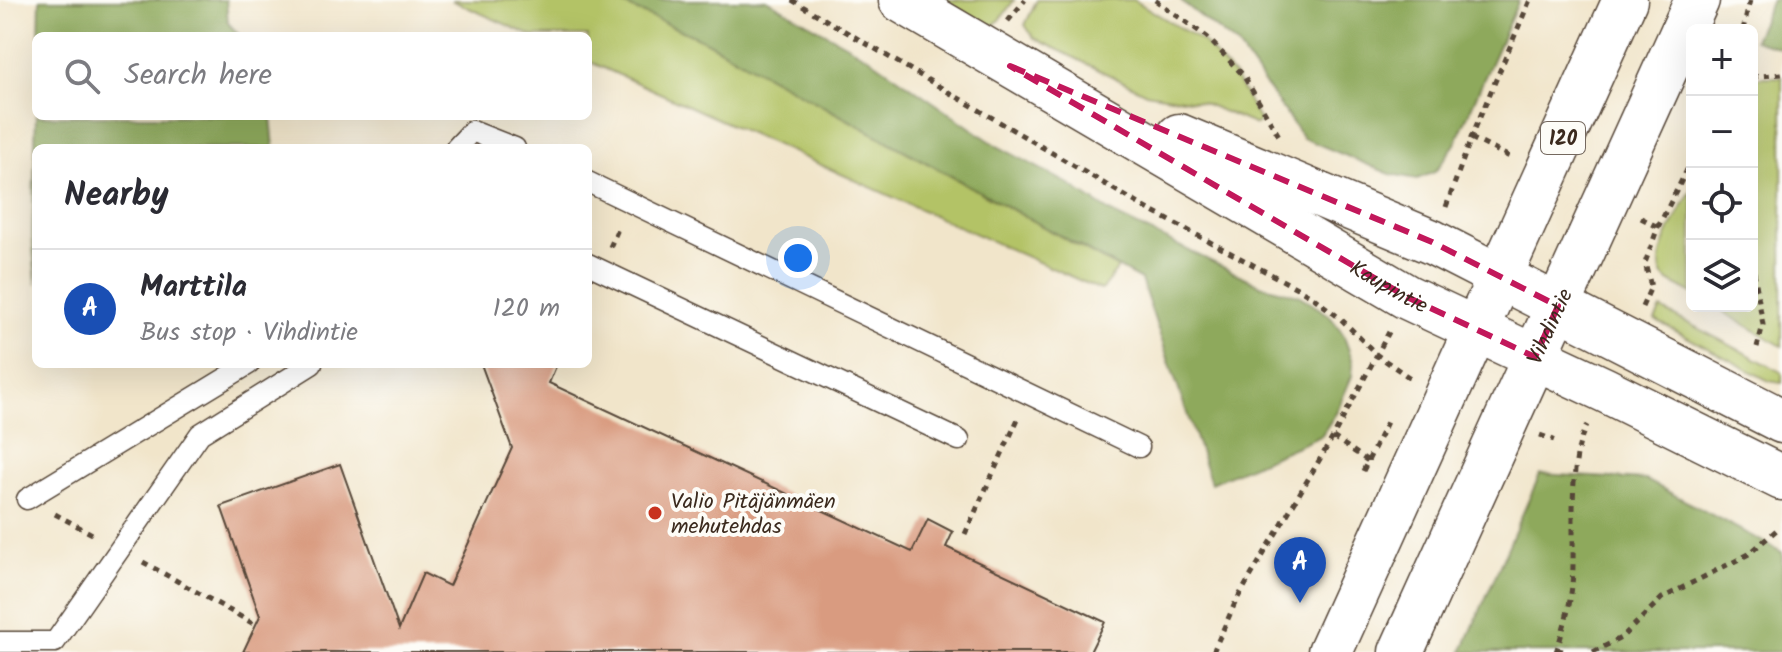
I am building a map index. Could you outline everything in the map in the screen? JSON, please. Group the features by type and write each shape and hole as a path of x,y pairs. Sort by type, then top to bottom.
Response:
{"main road":[{"name":"Kaupintie","path":"901,0 1432,242 1782,421"},
{"name":"120","path":"1330,652 1625,0"},
{"name":"Vihdintie","path":"1401,652 1697,0"},
{"name":"Kaupintie","path":"1007,47 1407,297 1476,327 1782,478"}],"lane":[{"path":"460,144 472,131 505,144"},
{"path":"592,184 1139,447"},
{"path":"592,266 959,440"},
{"path":"27,499 242,368"},
{"path":"0,642 57,647 200,434 306,368"}],"path":[{"path":"792,0 1144,207 1310,295 1341,319 1377,355 1422,385"},
{"path":"1007,47 1025,0"},
{"path":"1155,0 1207,37 1243,75 1283,144"},
{"path":"1447,204 1471,138 1530,0"},
{"path":"1744,24 1750,0"},
{"path":"1758,76 1782,74"},
{"path":"1651,287 1645,263 1658,227 1688,168"},
{"path":"609,221 620,226"},
{"path":"1757,347 1763,325 1758,295"},
{"path":"1213,652 1236,601 1333,437 1377,355"},
{"path":"965,534 1019,418 1005,411"},
{"path":"1568,652 1557,651 1572,587 1574,487 1582,433"},
{"path":"1333,437 1368,461"},
{"path":"1593,652 1621,638 1662,598 1749,554 1780,527"}],"highlighted area":[{"path":"1010,66 1432,242 1558,306 1535,357 1407,297"}],"green space":[{"path":"40,0 226,0 228,23 236,32 39,32"},
{"path":"451,0 613,0 703,40 1118,268 1101,290 592,63 592,32 523,32"},
{"path":"613,0 767,0 868,57 997,146 1065,182 1115,215 1260,285 1298,295 1329,315 1343,334 1353,362 1352,376 1336,413 1321,436 1211,483 1141,280 703,40"},
{"path":"943,0 1014,0 1000,20 990,27"},
{"path":"1037,0 1134,0 1203,42 1235,77 1260,121 1256,125 1201,102 1146,93 1034,38 1025,25"},
{"path":"1180,0 1519,0 1455,144 1435,172 1417,179 1390,174 1303,138 1237,45"},
{"path":"1772,0 1782,0 1782,49 1758,41 1758,31"},
{"path":"1782,77 1782,346 1723,312 1758,312 1758,78"},
{"path":"36,120 271,120 274,144 35,144"},
{"path":"1686,200 1686,291 1667,280 1660,269 1663,246"},
{"path":"1661,309 1782,372 1782,383 1769,381 1655,320"},
{"path":"1540,474 1646,480 1782,552 1782,652 1462,652"}],"building":[{"name":"Valio Pitäjänmäen mehutehdas","path":"482,368 555,368 549,383 912,552 928,519 953,532 946,547 1105,622 1090,652 243,652 260,616 221,506 340,464 399,629 423,573 449,586 512,448"}],"place":[{"name":"Valio Pitäjänmäen mehutehdas","path":"655,513"},
{"name":"Marttila","path":"1300,603"}]}
